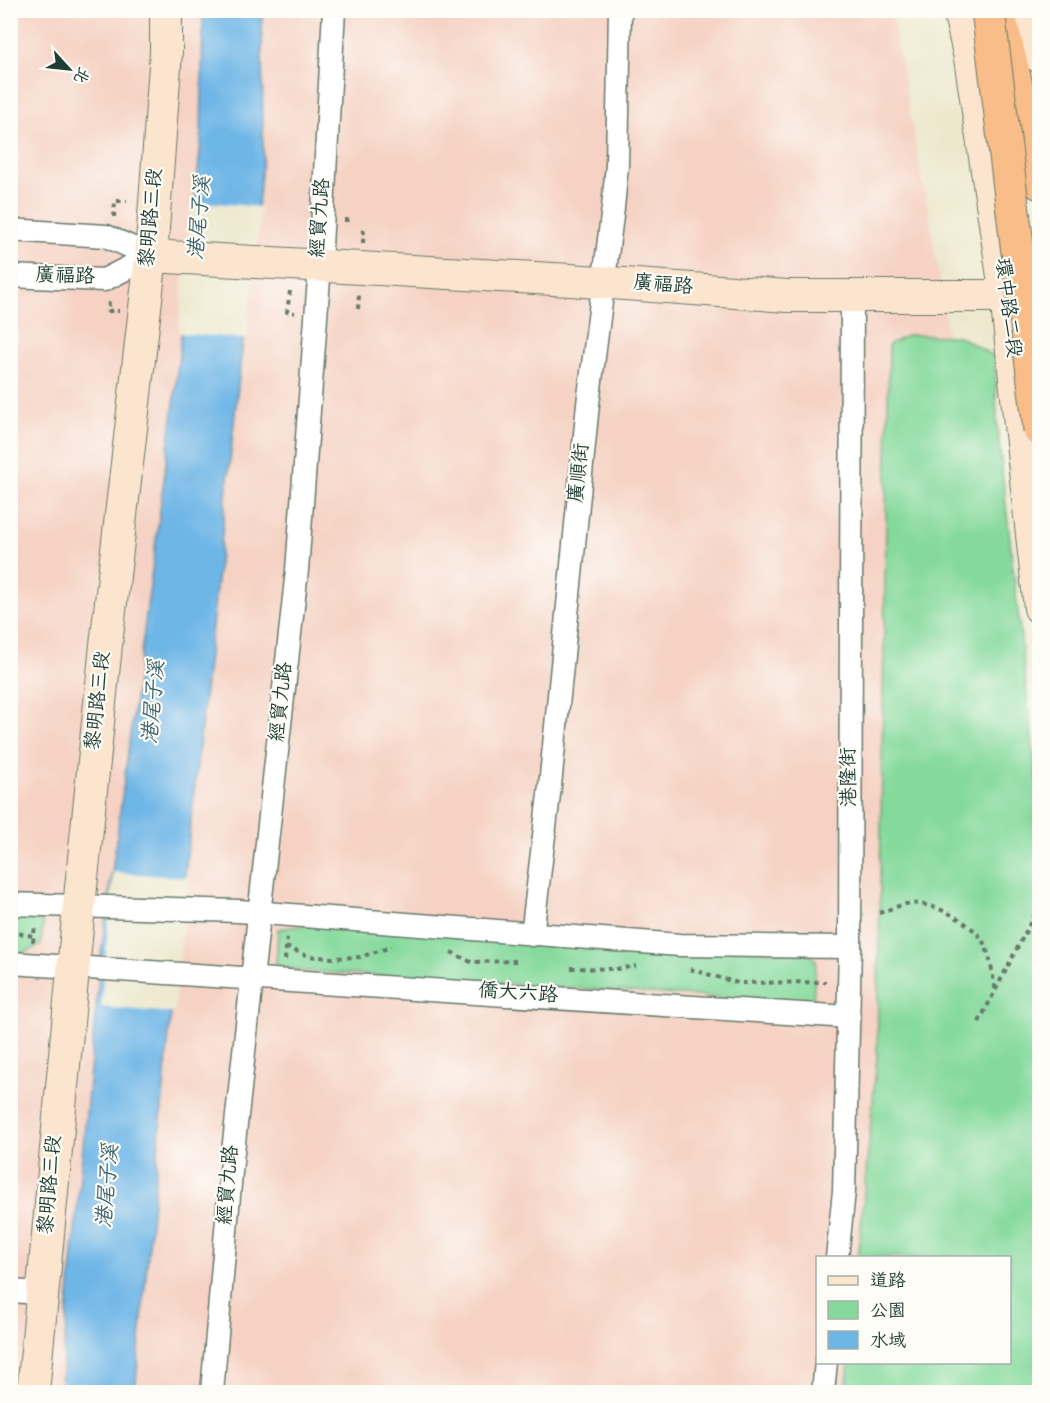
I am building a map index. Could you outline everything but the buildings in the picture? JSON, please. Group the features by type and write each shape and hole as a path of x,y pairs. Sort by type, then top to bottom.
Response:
{"highway":[{"path":"988,10 1040,430"},
{"path":"998,10 1040,183"}],"street":[{"name":"黎明路三段","path":"33,1392 42,1293 89,906 106,645 152,256 166,52 166,10"},
{"name":"經貿九路","path":"212,1392 232,1161 297,570 320,265 334,10"},
{"name":"廣順街","path":"532,935 550,786 588,404 617,165 620,10"},
{"name":"環中路二段","path":"959,10 970,58 1006,296 1040,608"},
{"path":"1027,10 1040,57"},
{"path":"10,230 106,236 152,256"},
{"name":"廣福路","path":"10,276 104,280 152,256 604,282 787,296 1006,296 1040,292"},
{"name":"港隆街","path":"837,1256 844,1191 849,1017 852,296"},
{"path":"10,904 199,908 680,945 850,947"},
{"path":"10,963 82,966"},
{"name":"僑大六路","path":"82,966 849,1017"},
{"path":"10,1291 42,1293"},
{"path":"823,1392 826,1364"}],"path":[{"path":"879,913 908,904 933,907 962,920 980,937 989,957 995,990"},
{"path":"979,1022 1040,904"},
{"path":"33,947 36,919"},
{"path":"285,963 287,931"},
{"path":"10,932 34,936"},
{"path":"286,947 308,956 332,958 360,957 394,946"},
{"path":"449,951 471,962 517,962"},
{"path":"571,968 616,969 639,966"},
{"path":"683,966 702,974 738,983 826,982"}],"shaded area":[{"path":"10,11 891,11 933,237 954,378 1025,1392 11,1392"}],"green space":[{"path":"909,335 959,336 995,357 997,424 1040,810 1039,1392 846,1392 849,1364 1011,1364 1011,1256 858,1256 877,1057 889,344"},
{"path":"10,914 43,921 41,945 24,953 11,952"},
{"path":"308,925 810,954 816,960 813,999 805,1003 303,971 276,966 278,929"}],"water":[{"name":"港尾子溪","path":"203,11 262,11 263,156 178,939 135,1392 60,1392 100,963 174,403 201,142"}],"pier":[{"path":"192,201 261,207 247,339 178,333"},
{"path":"113,872 188,878 174,1013 101,1007"}]}
